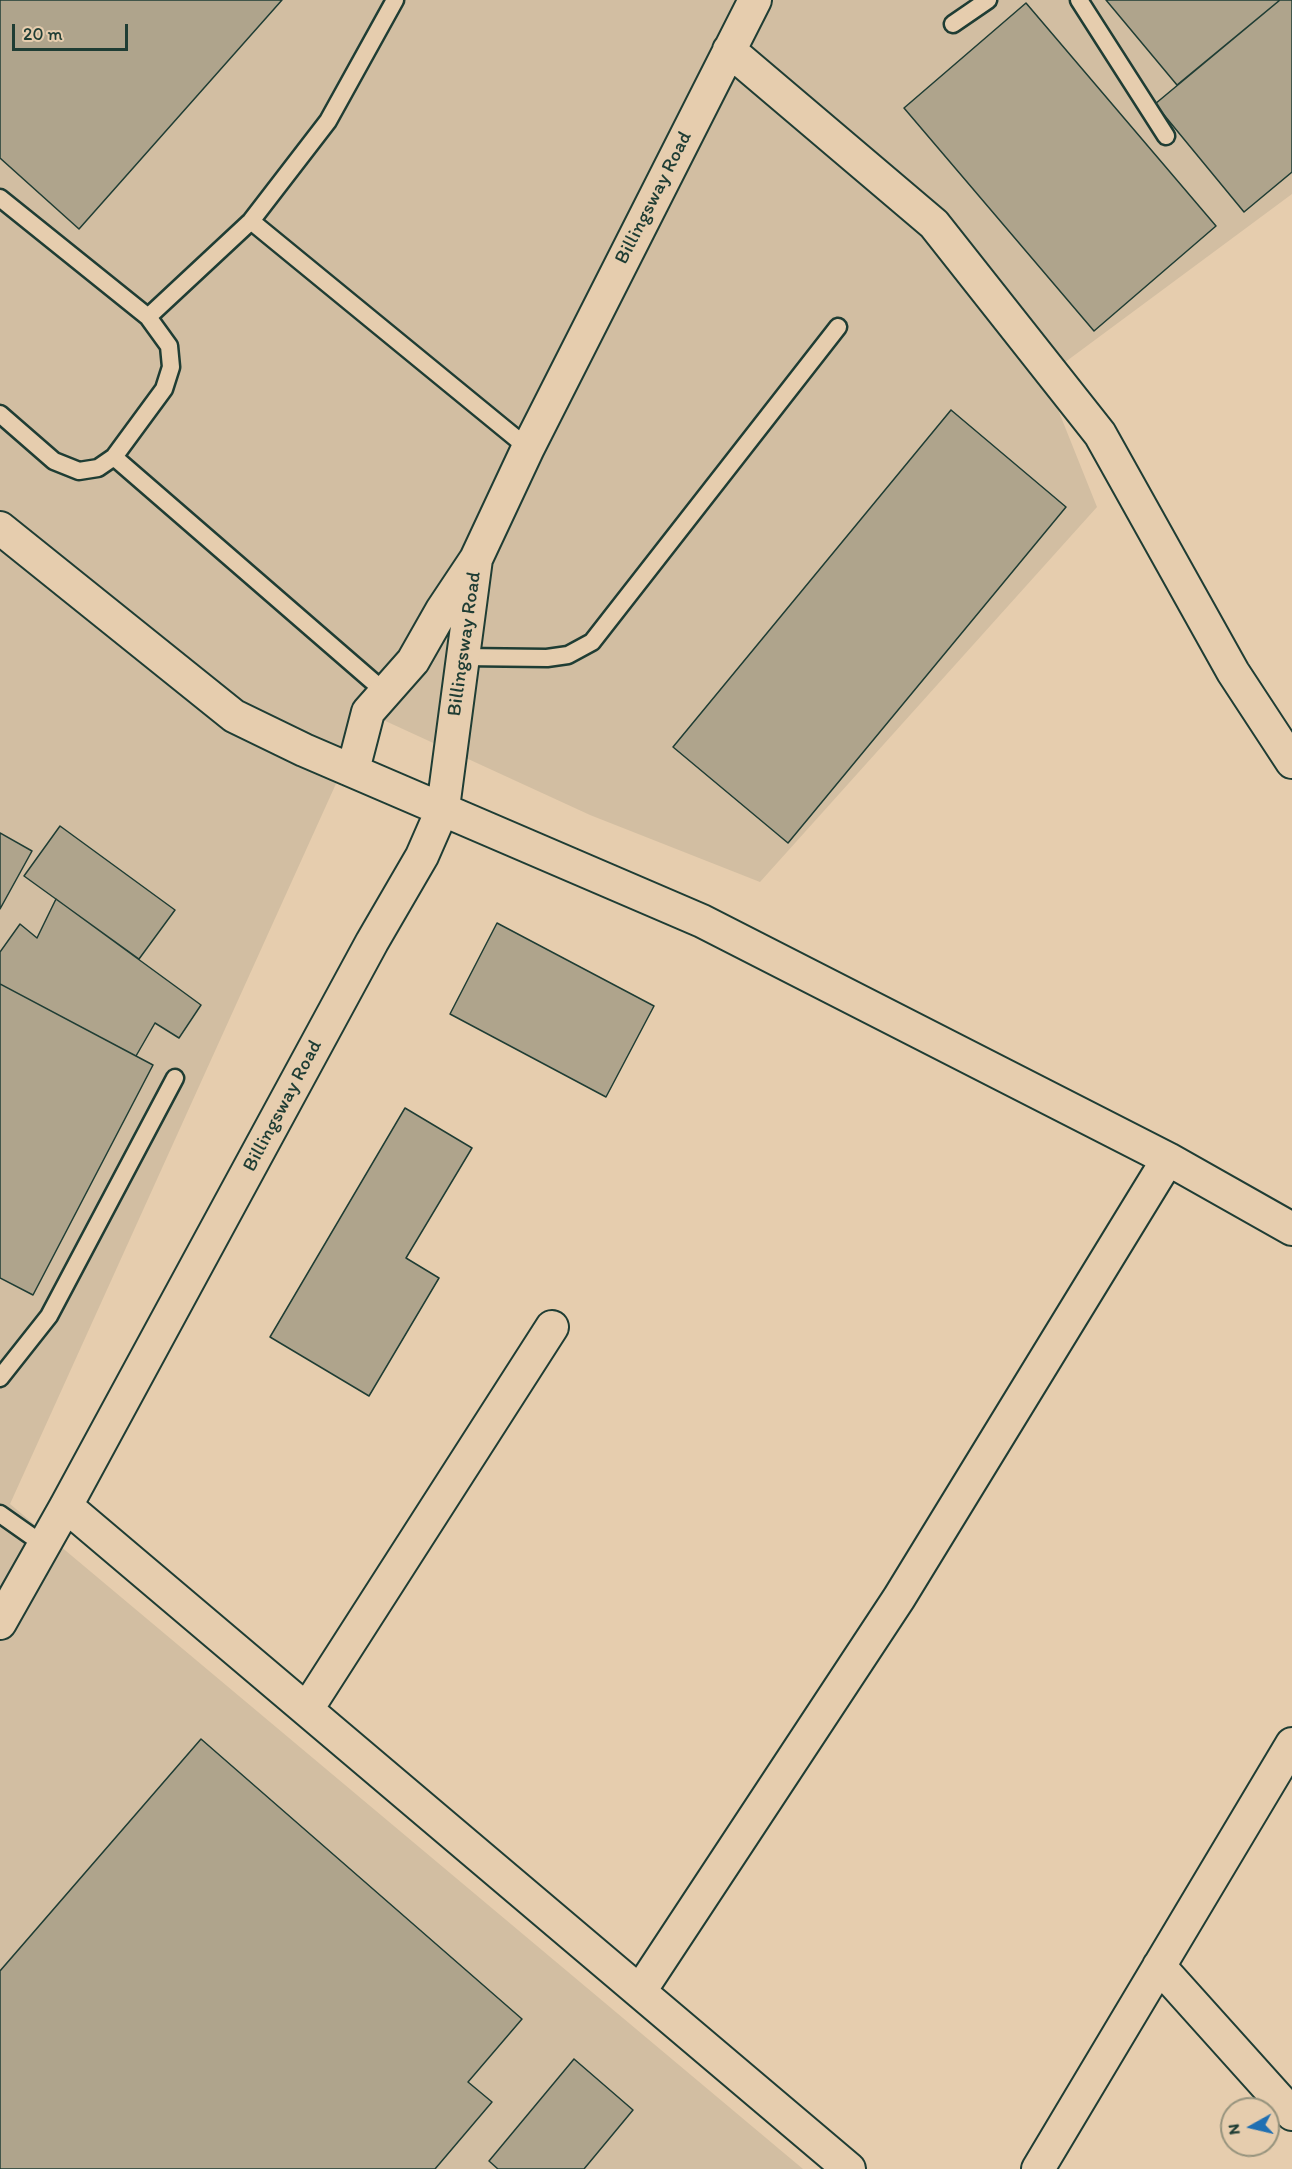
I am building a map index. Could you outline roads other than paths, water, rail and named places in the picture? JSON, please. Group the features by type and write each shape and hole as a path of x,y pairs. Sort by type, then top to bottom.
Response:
{"street":[{"name":"Billingsway Road","path":"353,770 368,712 413,660 442,610 476,559 528,448 755,0"},
{"path":"729,50 934,224 999,306 1100,434 1233,672 1292,762"},
{"path":"0,528 234,716 304,750 702,921 1168,1159 1292,1230"},
{"name":"Billingsway Road","path":"4,1605 44,1545 66,1506 372,942 422,856 443,808 476,559"},
{"path":"640,1991 899,1598 1168,1159"},
{"path":"307,1709 552,1327"},
{"path":"66,1506 849,2169"},
{"path":"1038,2169 1292,1744"},
{"path":"1159,1966 1292,2114"}],"lane":[{"path":"148,317 251,221 328,121 395,0"},
{"path":"953,24 988,0"},
{"path":"1079,0 1166,136"},
{"path":"0,198 148,317 169,346 171,367 164,389 114,457 98,468 79,471 54,461 0,414"},
{"path":"251,221 528,448"},
{"path":"463,657 547,658 568,655 592,642 838,327"},
{"path":"114,457 385,692"},
{"path":"0,1378 49,1316 175,1078"},
{"path":"0,1514 44,1545"}]}
